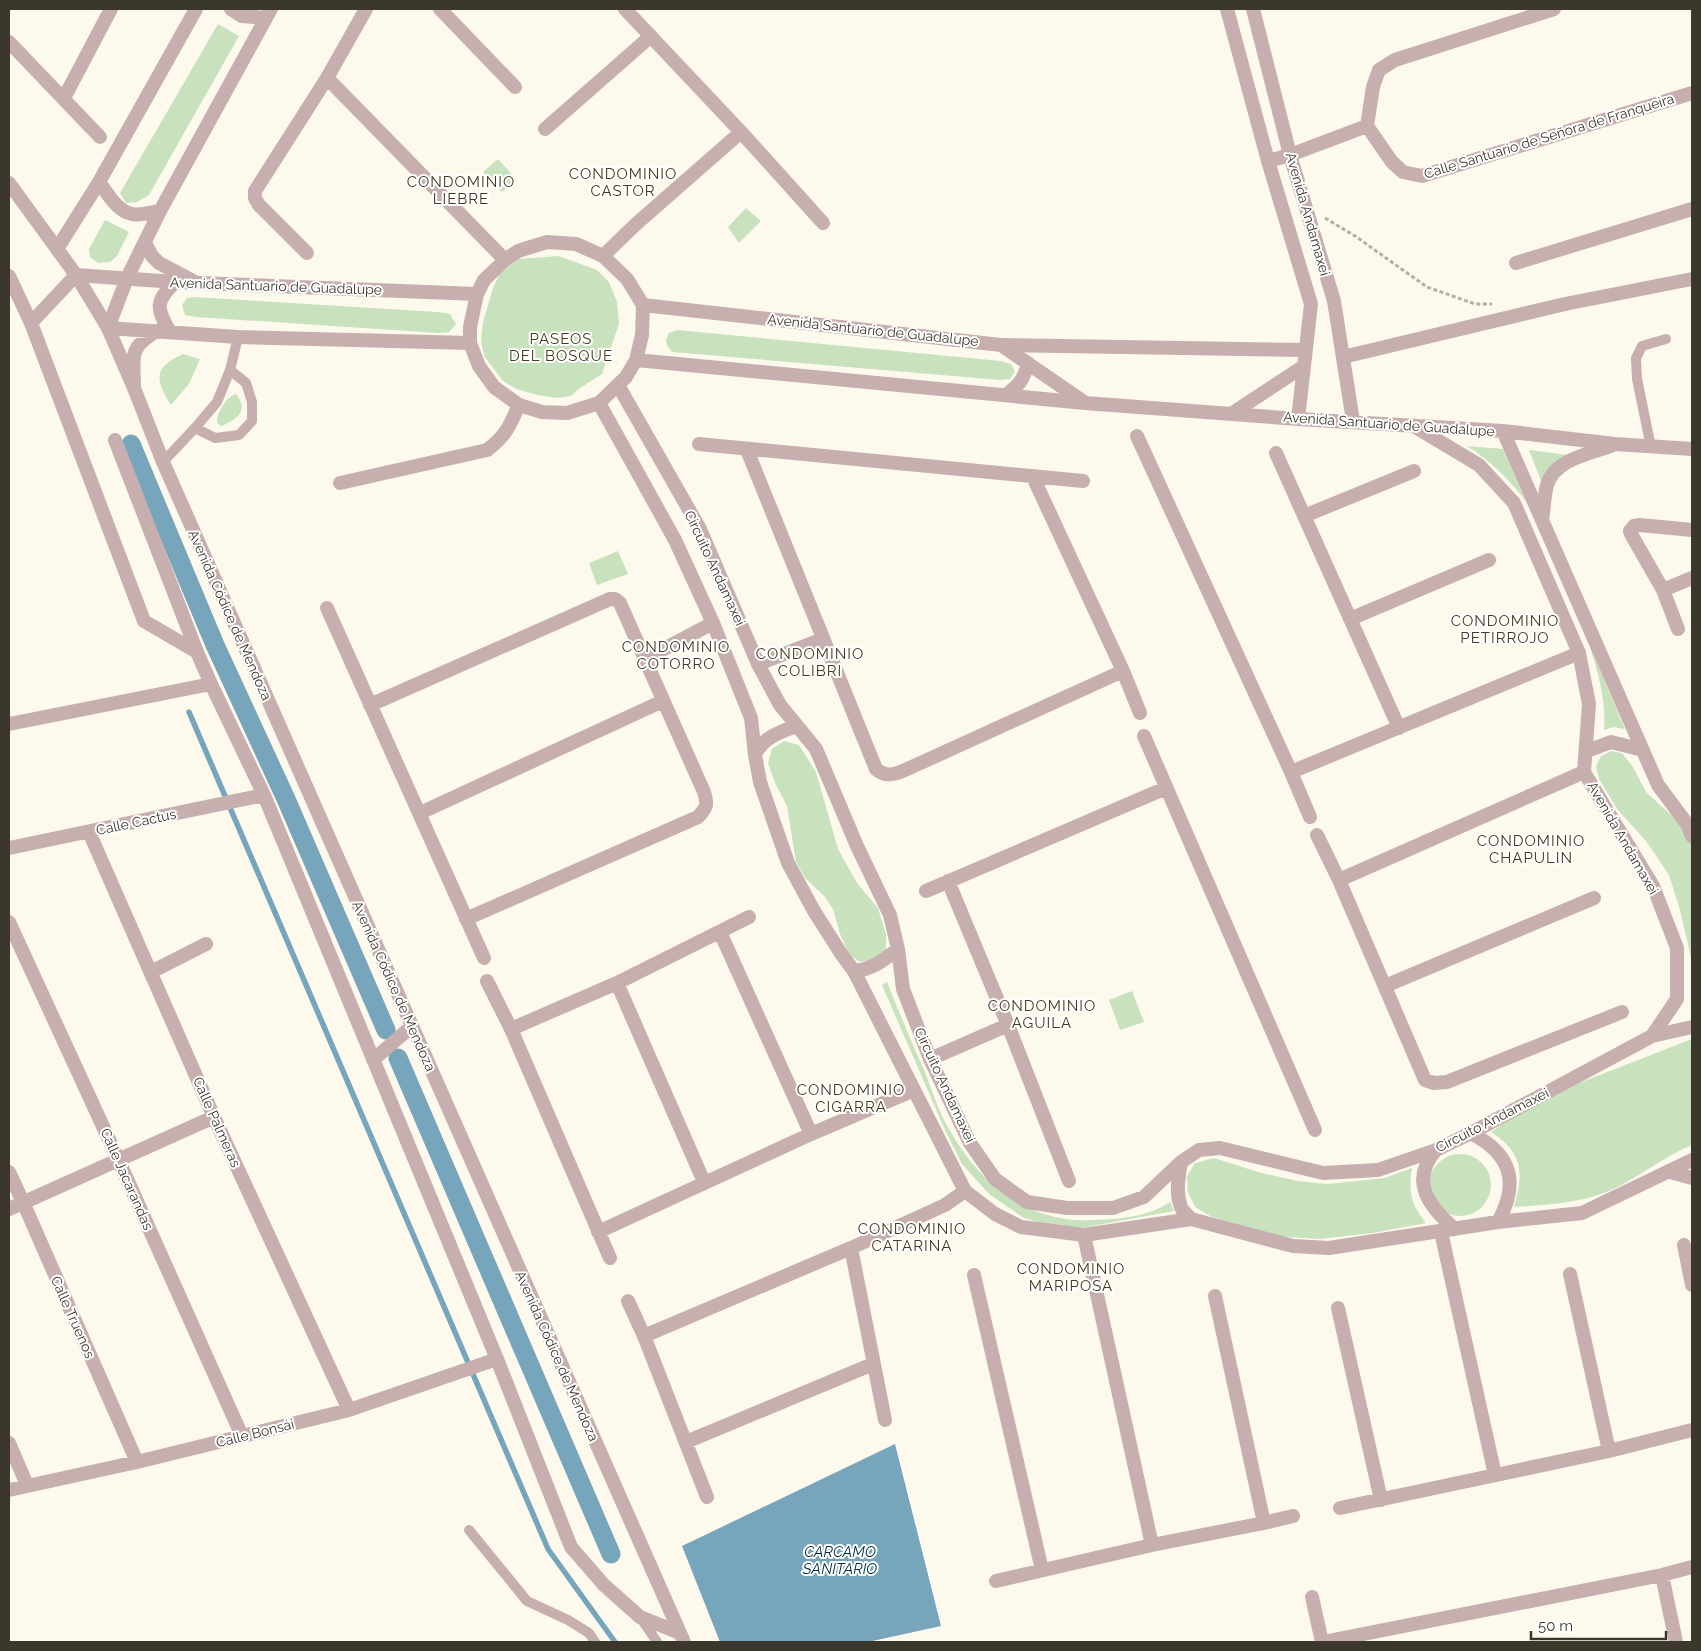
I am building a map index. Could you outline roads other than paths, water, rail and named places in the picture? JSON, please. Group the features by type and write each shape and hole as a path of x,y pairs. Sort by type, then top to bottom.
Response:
{"street":[{"path":"64,98 111,9"},
{"path":"57,249 99,182 196,9"},
{"path":"231,9 242,16 268,13"},
{"path":"307,253 259,205 255,198 255,191 327,78 366,9"},
{"path":"440,9 515,87"},
{"path":"625,9 741,132 823,223"},
{"name":"Avenida Andamaxei","path":"1227,9 1268,161 1311,304 1298,419"},
{"name":"Avenida Andamaxei","path":"1253,9 1290,155 1334,301 1353,421"},
{"path":"1268,161 1290,155 1367,126 1373,87 1379,70 1395,60 1554,9"},
{"path":"268,13 160,211 127,278 108,328 238,337 470,343"},
{"path":"545,129 651,36"},
{"path":"9,42 100,137"},
{"path":"327,78 505,260"},
{"name":"Calle Santuario de Señora de Franqueira","path":"1367,126 1392,162 1403,172 1422,176 1692,93"},
{"path":"603,256 635,225 741,132"},
{"path":"99,182 114,202 124,211 134,215 160,211"},
{"name":"Avenida Códice de Mendoza","path":"9,183 76,275 108,328 163,462 682,1638"},
{"path":"1516,263 1692,210"},
{"path":"547,242 576,244 603,256 627,279 643,305 642,335 636,360 626,377 599,403 566,412 542,412 519,405 494,387 479,366 470,343 470,327 477,294 484,280 518,250 547,242"},
{"path":"144,243 159,263 196,283"},
{"path":"31,323 76,275"},
{"name":"Avenida Santuario de Guadalupe","path":"76,275 196,283 477,294"},
{"path":"9,276 31,323 144,621 197,652"},
{"path":"1343,357 1565,304 1692,279"},
{"path":"164,332 159,304 163,293 175,282"},
{"name":"Avenida Santuario de Guadalupe","path":"643,305 1001,345 1085,403"},
{"path":"134,388 136,346 145,338 164,332"},
{"path":"1001,345 1306,350"},
{"name":"Avenida Santuario de Guadalupe","path":"636,360 1085,403 1298,419 1503,431 1615,444 1692,450"},
{"path":"1006,395 1024,379 1028,363"},
{"path":"1231,414 1304,366"},
{"name":"Circuito Andamaxei","path":"618,386 700,529 758,664 780,705 816,749 857,846 890,915 898,949 903,990 930,1059 970,1143 995,1179 1028,1202 1066,1208 1113,1208 1144,1198 1181,1162 1199,1150 1220,1148 1323,1173 1378,1170 1436,1150 1471,1133 1652,1036 1692,1027"},
{"name":"Circuito Andamaxei","path":"599,403 675,540 713,623 751,718 754,755 760,782 788,863 814,911 854,971 965,1191 994,1214 1021,1227 1084,1235 1192,1219 1293,1246 1329,1248 1442,1238 1455,1229 1498,1222 1582,1213 1692,1160"},
{"path":"340,482 487,450 508,431 519,405"},
{"name":"Avenida Andamaxei","path":"1414,426 1479,465 1514,503 1579,653 1589,704 1584,772 1653,886 1677,948 1676,999 1652,1036"},
{"path":"1503,431 1658,785 1690,827"},
{"path":"1137,436 1310,817"},
{"path":"115,440 197,652 264,795 497,1359 571,1547 604,1585 640,1617 682,1638"},
{"path":"699,444 1083,481"},
{"path":"1542,521 1547,484 1557,469 1571,460 1615,444"},
{"path":"747,450 876,769 885,775 896,774 1123,671"},
{"path":"1276,453 1398,728"},
{"path":"1304,516 1414,471"},
{"path":"1033,477 1123,671 1140,713"},
{"path":"1678,629 1663,590 1630,534 1630,528 1640,525 1692,530"},
{"path":"1350,619 1489,560"},
{"path":"1663,590 1692,578"},
{"path":"370,705 610,599 615,599 620,603 704,792 707,801 706,808 698,816 466,919"},
{"path":"327,608 484,958"},
{"path":"645,659 713,623"},
{"path":"758,664 822,639"},
{"path":"1291,772 1579,653"},
{"path":"9,724 211,684"},
{"path":"420,813 663,701"},
{"path":"754,755 773,734 796,726"},
{"path":"1144,736 1315,1130"},
{"path":"1587,751 1611,742 1643,750"},
{"path":"1338,880 1584,772"},
{"path":"926,891 1166,788"},
{"name":"Calle Cactus","path":"9,848 264,795"},
{"name":"Calle Palmeras","path":"89,832 214,1116 349,1410"},
{"path":"1317,835 1425,1080 1434,1083 1447,1082 1622,1012"},
{"path":"948,881 1008,1025 1069,1181"},
{"path":"1385,986 1594,898"},
{"path":"511,1029 617,983 749,917"},
{"name":"Calle Jacarandas","path":"9,922 242,1436"},
{"path":"720,932 811,1134"},
{"path":"151,972 206,944"},
{"path":"854,971 873,967 898,949"},
{"path":"487,981 511,1029 610,1258"},
{"path":"617,983 704,1182"},
{"path":"930,1059 1008,1025"},
{"path":"373,1060 412,1026"},
{"path":"598,1232 704,1182 914,1090"},
{"path":"9,1209 214,1116"},
{"path":"1471,1133 1487,1142 1500,1154 1508,1170 1510,1188 1507,1206 1498,1222"},
{"path":"1436,1150 1429,1159 1424,1174 1424,1190 1430,1205 1440,1217 1455,1229"},
{"path":"1181,1162 1178,1194 1181,1208 1192,1219"},
{"name":"Calle Truenos","path":"9,1172 24,1202 136,1462"},
{"path":"1670,1172 1692,1178"},
{"path":"644,1336 851,1248 944,1205 965,1191"},
{"path":"1084,1235 1092,1264 1152,1545"},
{"path":"1442,1238 1495,1475"},
{"path":"1684,1245 1692,1285"},
{"path":"851,1248 885,1420"},
{"path":"1570,1274 1609,1451"},
{"path":"974,1275 1042,1570"},
{"path":"1215,1296 1264,1523"},
{"path":"628,1301 644,1336 707,1497"},
{"path":"1338,1308 1381,1500"},
{"name":"Calle Bonsái","path":"9,1490 136,1462 349,1410 497,1359"},
{"path":"686,1442 873,1364"},
{"path":"1340,1508 1609,1451 1692,1430"},
{"path":"9,1443 27,1485"},
{"path":"996,1581 1152,1545 1293,1516"},
{"path":"1312,1597 1323,1642 1662,1575 1692,1567"},
{"path":"1662,1575 1676,1642"}],"lane":[{"path":"163,462 216,402 230,370 238,337"},
{"path":"1651,447 1637,379 1636,358 1642,346 1666,339"},
{"path":"195,428 216,438 239,435 252,421 252,402 246,384 230,370"},
{"path":"469,1530 527,1601 582,1628 590,1633 595,1642"},
{"path":"640,1617 657,1642"}],"water":[{"name":"CARCAMO SANITARIO","path":"895,1444 941,1626 868,1642 720,1642 682,1546"}],"waterway":[{"path":"131,444 215,645 286,799 386,1030"},
{"path":"189,712 548,1549 615,1642"},
{"path":"398,1058 611,1554"}],"district":[{"name":"CONDOMINIO CASTOR","path":"623,182"},
{"name":"CONDOMINIO LIEBRE","path":"461,190"},
{"name":"PASEOS DEL BOSQUE","path":"561,348"},
{"name":"CONDOMINIO PETIRROJO","path":"1505,630"},
{"name":"CONDOMINIO COTORRO","path":"676,656"},
{"name":"CONDOMINIO COLIBRI","path":"810,662"},
{"name":"CONDOMINIO CHAPULIN","path":"1531,850"},
{"name":"CONDOMINIO AGUILA","path":"1042,1014"},
{"name":"CONDOMINIO CIGARRA","path":"851,1098"},
{"name":"CONDOMINIO CATARINA","path":"912,1238"},
{"name":"CONDOMINIO MARIPOSA","path":"1071,1278"}]}
